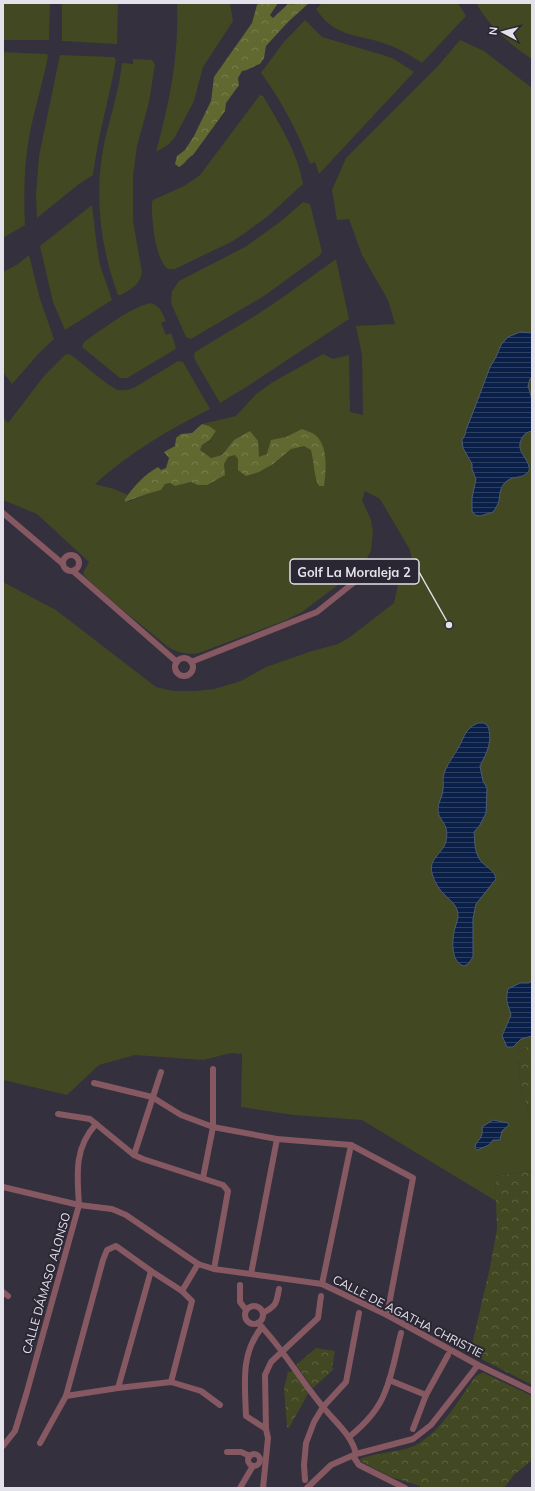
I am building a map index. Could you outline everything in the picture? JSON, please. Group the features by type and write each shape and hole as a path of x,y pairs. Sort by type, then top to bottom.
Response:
{"street":[{"path":"3,514 50,553 66,569 75,570 84,580 177,662"},
{"path":"50,553 58,556 74,554 80,563 75,570"},
{"path":"62,564 68,554"},
{"path":"191,662 317,612 367,572"},
{"path":"184,658 191,662 192,670 186,676 177,673 175,667 177,662 184,658"},
{"path":"203,1178 213,1127 213,1069"},
{"path":"134,1155 161,1072"},
{"path":"94,1083 152,1097 181,1115 213,1127 277,1140 351,1146 413,1178 387,1315"},
{"path":"58,1114 90,1119 134,1155 222,1185 228,1191 214,1269"},
{"name":"CALLE DÁMASO ALONSO","path":"3,1446 15,1431 26,1395 79,1205 79,1155 84,1141 96,1124"},
{"path":"251,1274 277,1140"},
{"path":"322,1284 351,1146"},
{"name":"CALLE DE AGATHA CHRISTIE","path":"3,1187 79,1205 112,1209 126,1215 198,1264 214,1269 322,1284 387,1315 478,1365 532,1391"},
{"path":"40,1443 66,1396 102,1260 107,1250 116,1246 151,1271 182,1290 192,1301 171,1382"},
{"path":"182,1290 198,1264"},
{"path":"118,1388 151,1271"},
{"path":"240,1286 240,1302 246,1310"},
{"path":"263,1313 272,1308 277,1302 279,1289"},
{"path":"263,1488 268,1438 266,1430 265,1375 271,1362 318,1318 321,1296"},
{"path":"266,1430 246,1416 244,1374 247,1357 260,1325 263,1313 260,1308 251,1306 246,1310 245,1316 247,1321 252,1324 260,1325 323,1407 349,1437 354,1445 354,1455 359,1465 405,1488"},
{"path":"305,1480 304,1465 306,1443 314,1422 323,1407 346,1382 359,1313"},
{"path":"349,1437 372,1415 385,1393 402,1333"},
{"path":"413,1430 426,1395 448,1355"},
{"path":"306,1488 331,1465 354,1455 413,1439 431,1425 478,1365"},
{"path":"388,1380 426,1395"},
{"path":"66,1396 171,1382 201,1391 220,1405"},
{"path":"227,1452 240,1452 250,1456 255,1454 260,1459 258,1464 253,1466 240,1488"},
{"path":"250,1456 248,1462 253,1466"}],"green space":[{"path":"3,3 50,3 49,40 3,40"},
{"path":"62,3 118,3 117,44 62,41"},
{"path":"177,3 230,3 233,21 203,67 194,101 175,137 168,145 156,152 169,96 175,60 177,41"},
{"path":"259,3 278,3 270,15 273,18 288,4 309,3 288,22 266,46 264,58 260,64 242,71 238,78 239,85 226,103 225,111 193,155 179,167 175,164 177,156 185,150 194,136 211,101 214,77 252,23 257,5"},
{"path":"322,3 458,3 466,16 422,63 405,52 391,46 339,30 323,18 316,9"},
{"path":"476,3 532,3 532,59 516,48 494,27"},
{"path":"305,20 322,37 394,59 414,72 319,174 315,162 310,164 300,140 276,94 261,73 283,43"},
{"path":"460,40 484,51 532,88 532,1044 517,1053 522,1092 532,1120 532,1171 495,1176 496,1201 362,1120 293,1115 241,1107 242,1054 231,1053 203,1060 135,1055 99,1065 67,1095 3,1080 3,582 56,610 156,687 173,691 195,691 214,689 241,681 266,667 312,651 338,644 350,637 394,603 399,580 409,570 412,561 410,550 380,499 365,491 362,500 371,520 373,532 371,551 362,567 302,612 284,621 199,653 187,654 175,651 118,606 85,577 83,573 89,562 37,514 3,500 3,417 8,423 44,376 66,354 71,355 118,390 128,390 178,361 183,362 210,409 179,425 135,452 95,484 114,489 128,495 125,499 128,502 161,490 165,484 170,483 175,486 191,482 228,457 235,455 264,469 275,462 259,457 234,440 222,455 211,458 199,450 202,445 210,441 216,431 209,426 202,424 236,416 256,394 273,382 323,354 333,359 349,355 350,412 363,415 362,355 356,326 395,324 388,300 362,255 349,219 337,220 332,190 346,158 438,66"},
{"path":"3,52 47,54 48,56 31,127 27,151 24,188 25,225 3,238"},
{"path":"60,55 114,57 116,60 93,175 79,184 37,218 36,194 39,156"},
{"path":"133,59 152,60 155,64 149,102 137,146 133,176 133,221 142,272 139,280 134,286 121,295 118,295 103,239 100,220 99,182 104,144 117,94 122,63 133,64"},
{"path":"260,95 263,96 287,138 301,172 303,184 268,216 233,241 175,269 168,269 160,257 157,248 152,218 153,200 184,186 200,175"},
{"path":"303,202 310,204 322,252 319,256 264,296 191,339 186,337 171,303 172,291 179,281 245,247 280,222"},
{"path":"92,205 100,265 112,300 65,330 53,302 40,246"},
{"path":"29,255 40,299 54,339 41,351 12,384 3,372 3,272 18,264"},
{"path":"336,259 349,319 220,403 195,360 195,352 258,314"},
{"path":"150,303 158,307 162,312 166,321 161,323 166,335 171,333 176,348 174,350 127,378 120,378 82,347 84,342 116,320"},
{"path":"202,424 209,426 216,431 210,440 202,445 200,450 211,458 222,455 234,440 250,431 258,441 259,457 267,454 271,440 286,437 302,429 313,433 319,439 324,451 326,465 324,486 319,486 317,483 311,450 304,446 291,449 273,464 259,472 246,476 238,470 238,459 235,455 228,457 224,464 225,475 207,485 198,485 191,482 175,486 170,483 165,484 161,490 125,502 125,499 132,490 148,473 158,467 161,470 166,468 169,458 164,452 175,446 176,438 181,434 192,433"},
{"path":"532,1044 532,1120 522,1092 517,1053"},
{"path":"532,1171 532,1385 470,1353 490,1267 497,1229 495,1176"},
{"path":"316,1348 335,1351 332,1368 334,1369 313,1388 296,1365"},
{"path":"293,1371 309,1392 289,1428 287,1427 284,1388 288,1372"},
{"path":"484,1373 532,1396 532,1460 513,1476 504,1488 420,1488 420,1486 391,1477 362,1462 360,1459 408,1448 424,1440 441,1424 475,1377"}],"water":[{"path":"520,332 532,333 532,377 528,386 532,399 532,431 525,434 520,443 521,451 528,463 529,471 524,476 512,478 503,485 499,502 493,512 480,516 475,515 472,511 472,498 476,479 472,469 472,464 463,448 462,440 490,367 501,345 508,337"},
{"path":"478,723 484,723 488,726 490,742 480,766 483,781 487,788 486,813 480,825 474,832 475,846 480,860 494,873 496,879 476,904 473,919 473,957 468,964 464,966 459,964 456,960 453,950 454,933 458,918 457,910 454,904 437,885 431,868 434,860 445,845 447,835 438,809 443,792 443,778 445,771 467,731"},
{"path":"532,981 532,1036 521,1039 513,1047 507,1047 502,1036 511,1015 507,1000 508,989 520,983 529,983"},
{"path":"493,1120 508,1123 509,1125 502,1131 500,1140 493,1140 489,1145 477,1150 475,1148 482,1134 482,1127"}],"place":[{"name":"Golf La Moraleja 2","path":"449,625"}]}
